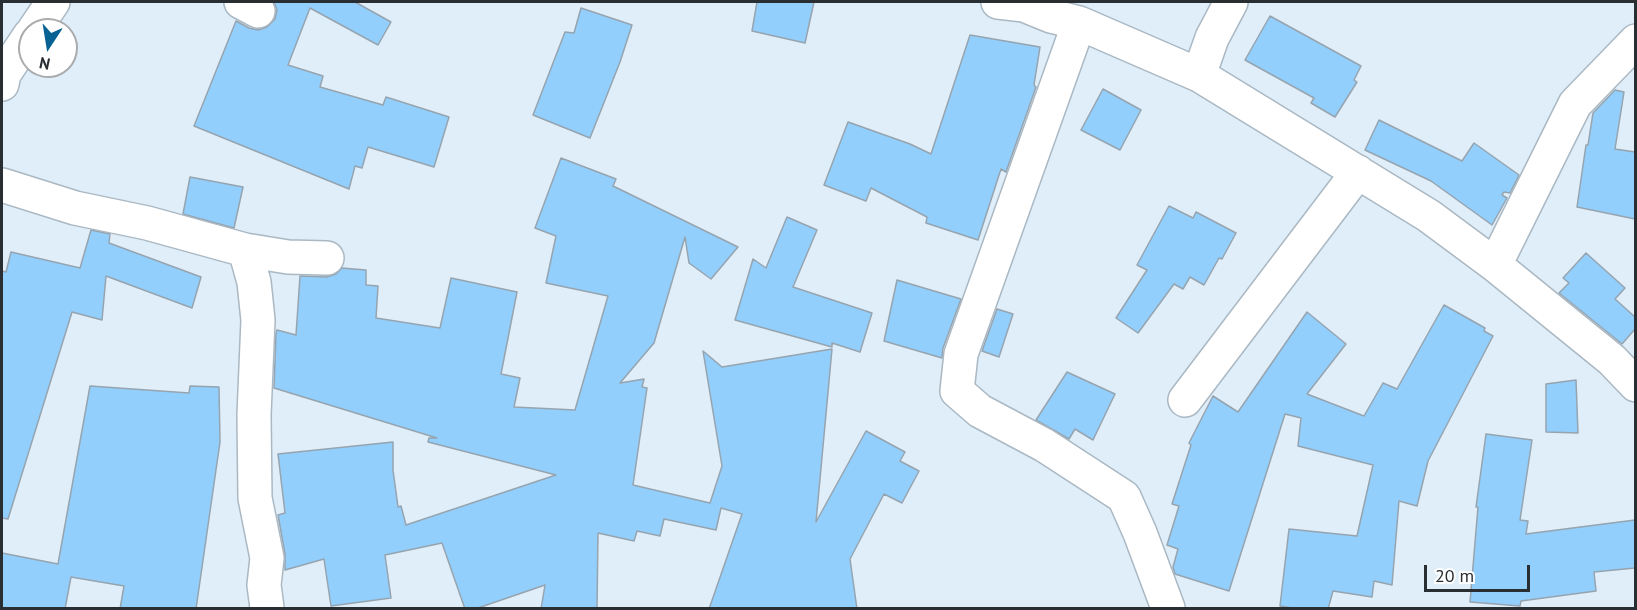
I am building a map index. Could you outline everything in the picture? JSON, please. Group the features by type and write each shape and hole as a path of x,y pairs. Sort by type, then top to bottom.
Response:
{"street":[{"path":"42,18 52,2"},
{"path":"1199,75 1212,38 1231,2"},
{"path":"1016,3 1079,23 1199,75 1358,172 1429,216 1495,265 1612,360 1635,385"},
{"path":"1079,23 961,354 957,392 980,411 1044,445 1124,497 1168,609"},
{"path":"1495,265 1575,104 1633,48"},
{"path":"2,84 4,74 18,53"},
{"path":"1185,400 1358,172"},
{"path":"2,185 75,208 147,223 245,250 288,257 327,258"},
{"path":"245,250 254,282 258,320 254,415 255,498 267,558 264,585 267,609"}],"building":[{"path":"274,2 355,2 391,22 378,45 310,8 288,65 323,76 320,87 383,105 386,97 449,117 434,167 368,147 362,168 355,166 349,189 194,126 236,21 258,30 267,27 275,19 277,10"},
{"path":"757,2 814,2 805,43 752,31"},
{"path":"581,8 632,25 590,138 533,115 565,32 574,33"},
{"path":"1270,16 1361,66 1354,80 1357,82 1335,117 1311,103 1314,98 1245,60"},
{"path":"970,35 1040,47 1034,85 1036,87 1006,172 1001,169 978,240 926,223 927,217 871,188 866,201 824,185 848,122 931,154"},
{"path":"1103,89 1141,110 1120,150 1081,130"},
{"path":"1615,90 1624,92 1615,149 1635,152 1635,219 1577,207 1593,113"},
{"path":"1379,120 1462,161 1474,143 1519,175 1510,193 1504,192 1502,195 1507,198 1492,225 1431,181 1365,150"},
{"path":"561,158 616,179 613,186 738,247 711,279 689,263 685,237 654,343 620,383 644,379 642,387 647,388 633,485 710,503 722,466 703,351 722,367 832,349 816,522 866,431 905,452 900,461 919,471 902,503 884,494 850,559 857,609 709,609 742,514 721,508 716,530 664,519 660,536 637,531 634,541 598,533 597,609 541,609 545,585 475,609 465,609 442,543 385,555 391,598 331,606 324,559 285,570 285,554 278,515 285,513 278,454 393,442 393,470 398,507 401,506 406,525 556,475 428,442 429,438 437,438 274,388 276,333 277,330 296,335 300,276 327,277 336,274 342,268 366,270 366,285 378,286 376,318 440,328 451,278 517,292 501,374 520,378 514,407 575,410 608,296 546,283 556,236 535,228"},
{"path":"190,177 243,187 234,228 183,214"},
{"path":"1169,206 1193,218 1196,212 1236,233 1204,285 1190,277 1183,289 1174,284 1138,333 1116,318 1147,270 1137,265"},
{"path":"787,217 817,230 793,287 872,313 860,352 832,343 832,347 735,320 753,259 766,268"},
{"path":"91,230 110,234 109,243 201,277 192,308 106,276 102,320 72,312 8,519 2,518 2,271 6,272 11,252 80,268"},
{"path":"1586,253 1625,288 1615,299 1635,317 1635,329 1622,344 1559,293 1569,283 1563,278"},
{"path":"897,280 961,299 943,348 942,358 884,341"},
{"path":"1444,305 1485,328 1484,331 1493,336 1428,461 1417,506 1399,501 1392,585 1374,581 1372,597 1333,591 1328,609 1298,609 1280,606 1289,529 1357,536 1373,465 1298,446 1301,418 1285,414 1229,591 1175,574 1173,567 1178,549 1167,545 1179,506 1172,504 1191,445 1189,443 1213,396 1238,412 1307,312 1346,344 1307,394 1364,416 1383,383 1397,389"},
{"path":"997,309 1013,314 999,357 982,351"},
{"path":"1067,372 1115,394 1093,440 1075,429 1069,439 1036,420"},
{"path":"1576,380 1578,433 1546,432 1546,384"},
{"path":"90,386 189,393 190,386 219,387 220,442 196,609 120,609 124,586 71,577 65,609 2,609 2,553 58,564"},
{"path":"1486,434 1532,440 1520,520 1528,521 1526,534 1635,520 1635,568 1594,572 1596,591 1521,601 1520,606 1470,602 1478,507 1476,507"}]}
